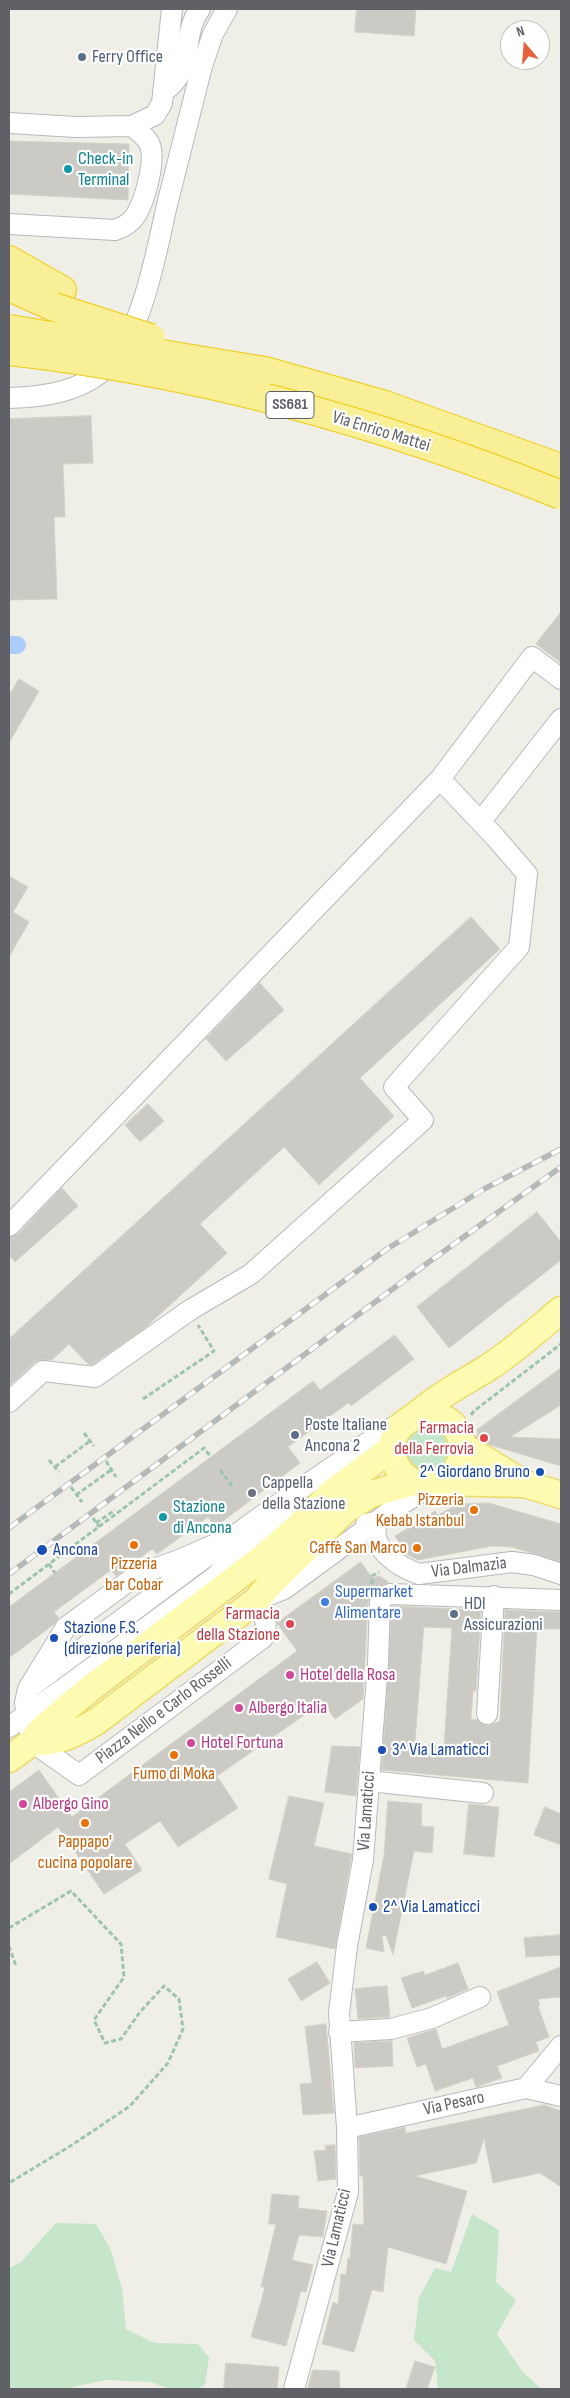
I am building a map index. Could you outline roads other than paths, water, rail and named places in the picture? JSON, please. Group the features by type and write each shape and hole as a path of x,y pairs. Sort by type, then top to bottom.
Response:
{"highway":[{"path":"9,260 86,302 265,371"},
{"path":"9,287 86,319 265,371"},
{"name":"Via Enrico Mattei","path":"9,329 265,371 385,404 561,468"},
{"name":"Via Enrico Mattei","path":"9,351 186,380 270,400 412,440 561,496"}],"main road":[{"path":"487,1368 464,1401 459,1436 459,1467 452,1475 429,1483 397,1468 392,1448 394,1437 412,1418 452,1388 487,1368 561,1310"},
{"path":"412,1418 437,1415 459,1436 525,1484"},
{"path":"9,1759 32,1742 40,1731 242,1551 299,1526 333,1492 392,1448"},
{"path":"257,1600 334,1520 360,1499 383,1490 429,1483 525,1484 561,1495"},
{"name":"Piazza Nello e Carlo Rosselli","path":"32,1742 50,1742 86,1728 257,1600"}],"street":[{"path":"9,123 76,127 132,126 155,115 162,103 164,91 172,9"},
{"path":"164,91 174,85 180,75 189,47 194,20 200,9"},
{"path":"9,398 43,396 79,386 108,367 124,345 148,283 202,66 218,21 227,9"},
{"path":"9,224 115,230 126,226 136,215 150,175 152,161 149,144 132,126"},
{"path":"9,1226 440,779 532,657 561,679"},
{"path":"481,822 561,719"},
{"path":"9,1402 43,1371 95,1377 190,1310 251,1274 423,1120 394,1087 519,947 528,874 440,779"},
{"path":"9,1727 216,1576 296,1494 380,1434 412,1418"},
{"path":"257,1600 284,1589 429,1483"},
{"path":"293,1562 349,1529 375,1522"},
{"name":"Via Dalmazia","path":"375,1522 376,1539 390,1557 406,1570 418,1574 512,1562 534,1565 561,1574"},
{"path":"32,1742 25,1703 28,1689 42,1663 66,1627 137,1575 179,1560 242,1551"},
{"path":"42,1663 111,1619 242,1551"},
{"path":"28,1689 179,1560"},
{"name":"Via Dalmazia","path":"390,1594 445,1597 494,1596 561,1600"},
{"name":"Via Lamaticci","path":"294,2389 348,2192 347,2128 339,2032 347,1946 363,1860 378,1663 379,1607 385,1596 390,1594"},
{"name":"Via Dalmazia","path":"487,1714 494,1596"},
{"name":"Piazza Nello e Carlo Rosselli","path":"32,1742 78,1775 263,1638 267,1628 265,1616 257,1600"},
{"path":"369,1781 483,1793"},
{"path":"339,2032 391,2029 432,2018 480,1997"},
{"path":"526,2088 561,2046"},
{"name":"Via Pesaro","path":"347,2128 526,2088 561,2096"}],"waterway":[{"path":"9,645 17,645"}],"railway":[{"path":"9,1528 387,1249 484,1189 561,1149"},
{"path":"9,1574 429,1262 561,1167"}],"place":[{"name":"Ferry Office","path":"82,57"},
{"name":"Check-in Terminal","path":"68,169"},
{"name":"Poste Italiane Ancona 2","path":"295,1435"},
{"name":"Farmacia della Ferrovia","path":"484,1438"},
{"name":"2^ Giordano Bruno","path":"540,1472"},
{"name":"Cappella della Stazione","path":"252,1493"},
{"name":"Pizzeria Kebab Istanbul","path":"474,1510"},
{"name":"Stazione di Ancona","path":"163,1517"},
{"name":"Pizzeria bar Cobar","path":"134,1545"},
{"name":"Caffè San Marco","path":"417,1548"},
{"name":"Ancona","path":"42,1550"},
{"name":"Supermarket Alimentare","path":"325,1602"},
{"name":"HDI Assicurazioni","path":"454,1614"},
{"name":"Farmacia della Stazione","path":"290,1624"},
{"name":"Stazione F.S. (direzione periferia)","path":"54,1638"},
{"name":"Hotel della Rosa","path":"290,1675"},
{"name":"Albergo Italia","path":"239,1708"},
{"name":"Hotel Fortuna","path":"191,1743"},
{"name":"3^ Via Lamaticci","path":"382,1750"},
{"name":"Fumo di Moka","path":"174,1755"},
{"name":"Albergo Gino","path":"23,1804"},
{"name":"Pappapo' cucina popolare","path":"85,1823"},
{"name":"2^ Via Lamaticci","path":"373,1907"}]}
